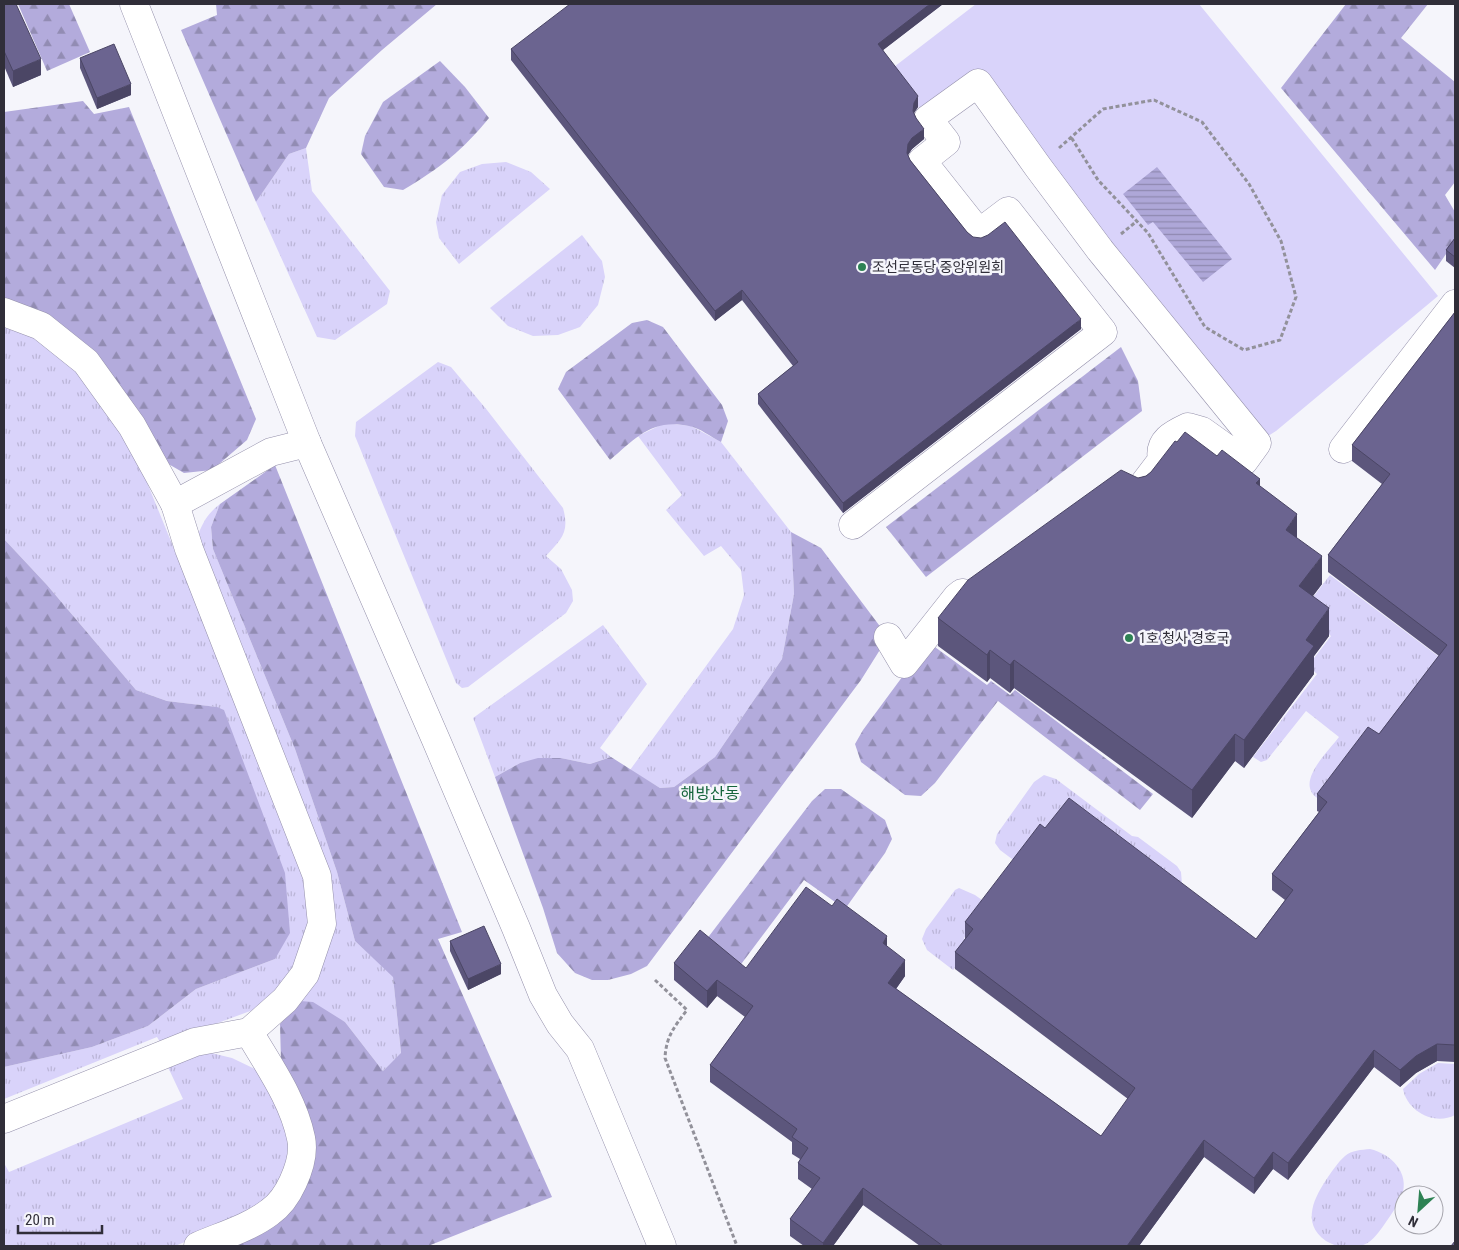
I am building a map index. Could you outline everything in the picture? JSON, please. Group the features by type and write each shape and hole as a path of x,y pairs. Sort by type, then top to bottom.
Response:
{"street":[{"path":"134,4 307,443 452,776 542,995 560,1024 580,1049 662,1246"},
{"path":"853,525 1102,332 1008,211 979,234 922,161 946,142 928,119 978,83 1100,250 1257,443 1244,461 1202,431 1188,427 1170,437 1162,445 1160,452 1162,460 1139,490 1124,481 1124,476 1116,482"},
{"path":"1343,449 1455,304"},
{"path":"4,312 41,326 86,362 132,426 175,504 189,549 317,876 322,924 306,974 285,1000 249,1032 194,1042 4,1119"},
{"path":"175,504 271,452 307,443"},
{"path":"888,637 904,664 957,597 981,579"},
{"path":"198,1246 249,1225 271,1212 288,1193 296,1177 301,1160 301,1139 290,1103 249,1032"}],"path":[{"path":"1038,167 1071,137 1103,110 1154,100 1202,122 1249,184 1281,241 1296,297 1280,340 1244,350 1205,327 1148,233 1098,180 1071,137"},
{"path":"655,980 687,1010 670,1033 665,1058 737,1246"}],"green space":[{"path":"18,4 69,4 90,52 47,71"},
{"path":"216,4 437,4 329,98 306,148 289,154 256,202 181,30 217,15"},
{"path":"976,4 1199,4 1438,296 1276,431 1257,443 978,83 928,119 890,70"},
{"path":"1346,4 1428,4 1401,38 1455,82 1455,182 1445,195 1455,212 1455,241 1435,270 1281,88"},
{"path":"440,61 465,87 489,118 460,149 428,174 403,190 384,187 361,154 365,136 383,102"},
{"path":"83,101 94,114 129,107 256,419 247,440 212,470 184,473 165,462 151,444 4,301 4,112"},
{"path":"306,148 312,191 390,291 387,304 335,340 317,337 256,202 289,154"},
{"path":"506,162 531,172 550,189 459,264 439,238 436,222 442,195 460,172 482,164"},
{"path":"582,235 602,261 605,277 598,305 580,327 558,335 533,336 508,326 490,308"},
{"path":"4,319 18,326 74,367 124,426 307,875 313,920 295,980 253,1010 161,1044 157,1037 4,1099 4,1067 92,1047 148,1026 196,989 275,959 216,707 167,701 136,690 47,585 4,539"},
{"path":"647,320 663,327 722,405 728,421 721,442 693,427 676,424 665,425 655,427 637,437 610,460 558,389 566,372 632,323"},
{"path":"1121,347 1138,381 1142,411 926,577 886,527"},
{"path":"438,362 451,367 563,508 565,530 560,540 546,556 561,569 572,590 573,601 566,613 468,687 462,688 456,683 355,436 356,422"},
{"path":"665,423 691,426 721,442 791,532 794,594 782,659 715,757 674,787 660,788 630,770 733,629 744,595 741,570 721,546 704,556 666,510 682,495 638,436"},
{"path":"275,465 462,932 438,939 552,1197 428,1246 222,1246 297,1198 281,1062 280,1024 300,1001 313,1002 345,1022 383,1071 401,1053 393,977 355,941 337,872 295,749 213,549 211,527 220,504"},
{"path":"220,504 211,527 213,549 295,749 337,872 355,941 393,976 401,1054 383,1071 345,1022 300,1001 327,942 198,535 206,518"},
{"path":"791,532 821,548 888,637 861,680 647,966 631,974 608,980 592,980 575,973 557,953 543,908 495,777 520,763 538,758 561,758 590,764 611,757 660,788 674,787 715,757 782,659 794,594"},
{"path":"4,539 47,585 136,690 167,701 217,707 224,710 285,873 290,933 275,959 196,989 148,1026 92,1047 4,1067"},
{"path":"1330,575 1446,662 1323,802 1311,791 1311,778 1314,770 1339,737 1306,711 1267,760 1261,762 1253,757 1317,674 1308,666 1331,636 1301,613"},
{"path":"603,625 647,684 600,748 611,757 590,764 561,758 520,763 495,777 473,718"},
{"path":"928,642 987,685 991,681 1010,695 1015,690 1153,794 1140,810 998,701 935,783 921,796 905,795 861,762 855,744 863,730"},
{"path":"1044,775 1056,779 1132,836 1138,837 1177,866 1181,872 1182,884 1020,865 1000,850 995,843 997,834 1034,782"},
{"path":"825,789 841,789 885,820 892,839 885,853 845,909 804,880 736,971 703,944 812,801"},
{"path":"959,888 975,895 989,905 964,938 972,946 953,970 927,950 922,939 926,929 955,890"},
{"path":"207,1052 232,1058 257,1070 285,1106 290,1157 281,1189 246,1217 175,1246 4,1246 4,1163 9,1172 183,1099 166,1063"},
{"path":"1438,1063 1455,1064 1455,1115 1439,1119 1416,1110 1410,1104 1403,1089 1419,1074"},
{"path":"1370,1149 1385,1155 1397,1165 1401,1172 1404,1185 1394,1185 1394,1210 1376,1235 1364,1245 1342,1247 1326,1241 1318,1234 1312,1218 1312,1209 1323,1184 1342,1158 1354,1151"}],"shaded area":[{"path":"1157,167 1232,259 1203,282 1153,222 1148,225 1123,194"}],"building":[{"path":"4,4 16,4 41,59 13,71 4,51"},
{"name":"조선로동당 중앙위원회","path":"570,4 930,4 878,44 918,96 914,103 913,111 924,129 912,138 908,144 907,153 910,160 973,237 981,238 988,235 1005,222 1081,319 843,503 758,394 798,362 742,290 715,311 511,49"},
{"path":"114,44 131,84 97,98 80,58"},
{"path":"1455,238 1455,257 1446,250"},
{"path":"1455,312 1455,1045 1437,1044 1416,1056 1400,1070 1374,1050 1288,1163 1273,1152 1254,1178 1204,1140 1127,1246 943,1246 863,1188 823,1243 790,1219 820,1178 798,1163 808,1148 792,1137 797,1129 710,1065 753,1006 717,980 707,991 674,963 700,930 746,968 806,887 832,906 837,899 887,936 883,943 905,960 888,983 1101,1136 1135,1088 955,952 973,929 965,922 1040,824 1045,828 1069,798 1256,939 1293,890 1272,874 1327,802 1317,794 1368,727 1379,734 1447,645 1328,555 1390,474 1352,445"},
{"name":"1호 청사 경호국","path":"1185,432 1217,456 1222,450 1260,479 1256,483 1297,514 1286,530 1322,556 1299,586 1329,608 1306,640 1314,646 1244,740 1235,734 1192,790 1014,660 1010,665 990,650 987,655 938,618 968,580 1121,470 1138,478 1146,476 1175,441 1177,442"},
{"path":"484,926 501,964 468,979 450,941"}],"place":[{"name":"조선로동당 중앙위원회","path":"862,267"},
{"name":"1호 청사 경호국","path":"1129,638"}],"district":[{"name":"해방산동","path":"710,793"}]}
